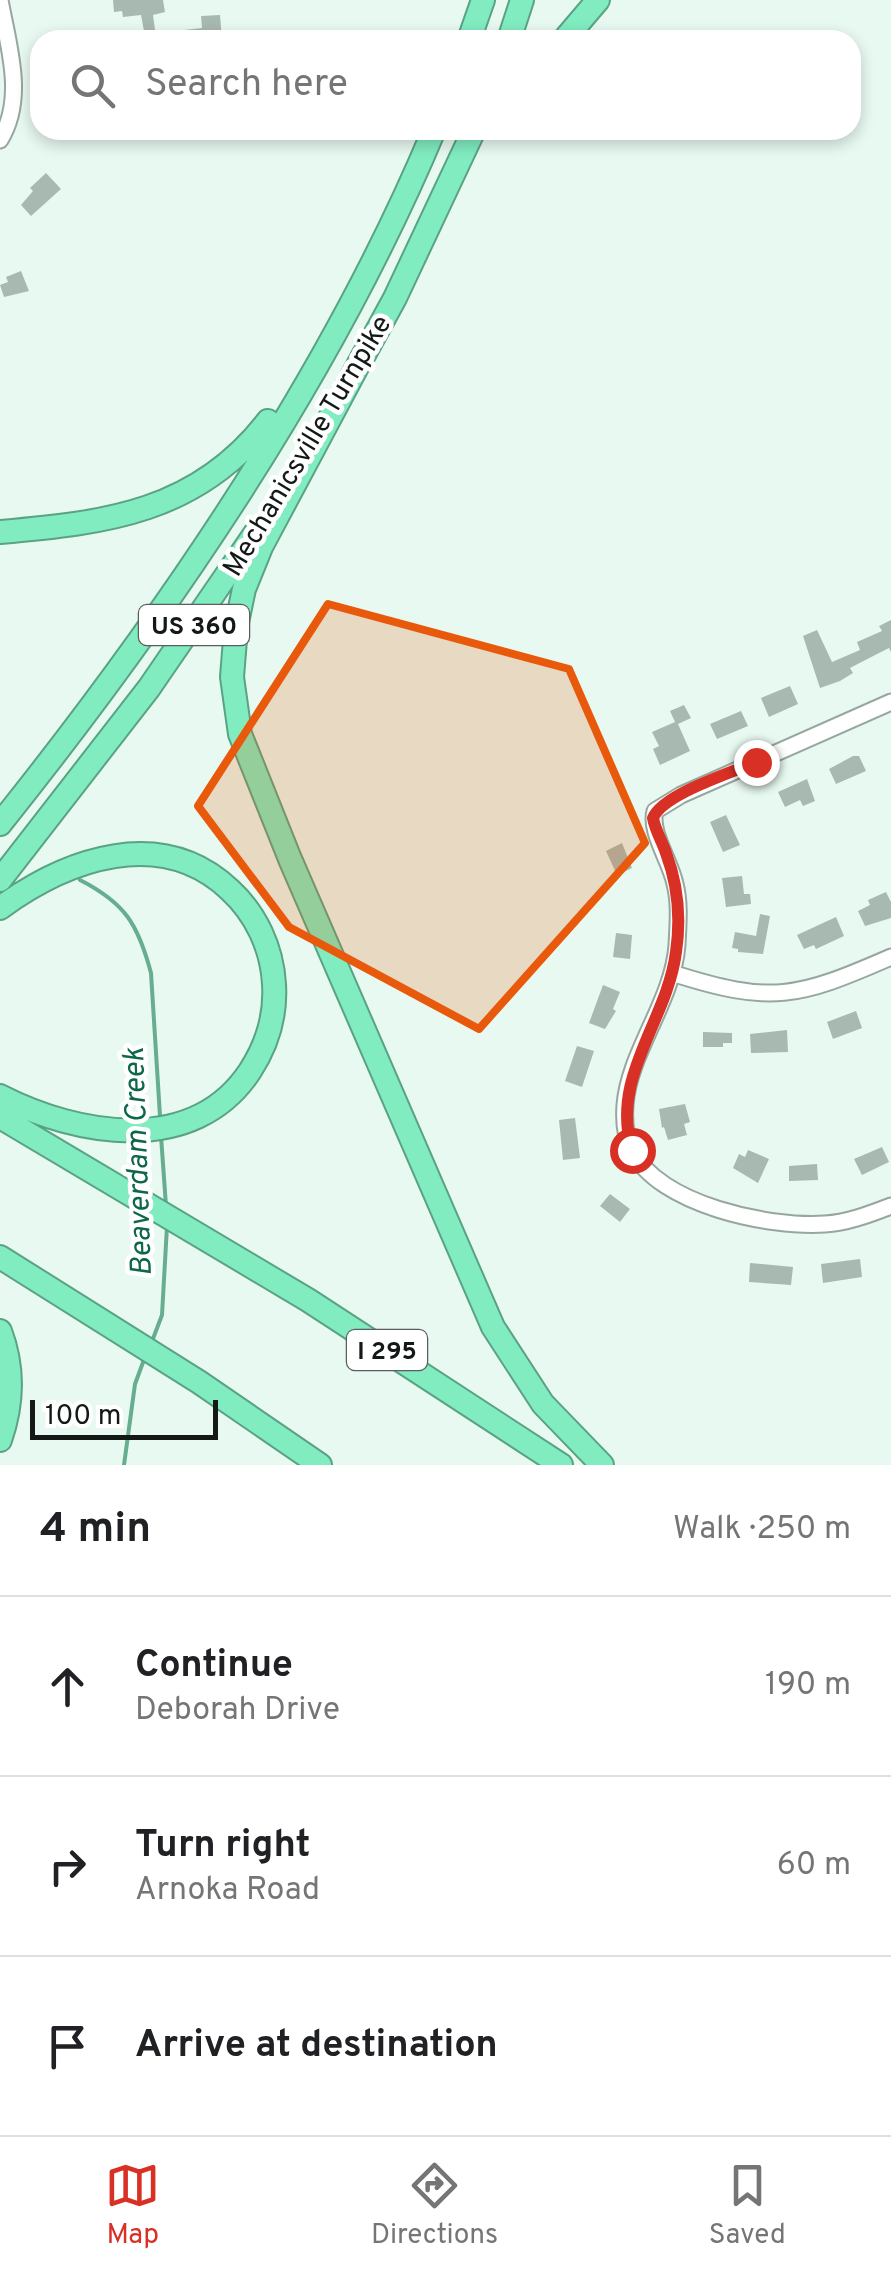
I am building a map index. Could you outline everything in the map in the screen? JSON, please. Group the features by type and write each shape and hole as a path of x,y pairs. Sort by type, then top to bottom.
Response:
{"highway":[{"path":"512,30 522,0"},
{"path":"572,30 598,0"},
{"path":"472,30 481,4"},
{"name":"US 360","path":"411,182 430,140"},
{"name":"US 360","path":"395,298 469,140"},
{"path":"395,298 487,140"},
{"path":"0,532 126,516 187,491 231,462 280,404 411,182"},
{"name":"Mechanicsville Turnpike","path":"0,824 106,688 186,572 327,344 411,182"},
{"name":"Mechanicsville Turnpike","path":"0,880 187,635 320,431 395,298"},
{"path":"364,354 261,547 244,589 232,663 240,734 283,843 492,1326 544,1404 602,1465"},
{"path":"0,908 41,880 90,860 137,852 186,862 224,884 258,926 266,944 274,1006 268,1036 246,1077 214,1108 196,1118 162,1129 124,1130 54,1118 0,1096"},
{"name":"I 295","path":"0,1117 211,1240 561,1465"},
{"path":"0,1257 111,1325 320,1465"},
{"path":"0,1331 10,1362 11,1383 0,1440"}],"street":[{"path":"0,0 14,95 0,140"},
{"path":"891,702 680,795 655,811 654,824 677,892 678,918 672,974 626,1098 627,1133 632,1150 663,1183 693,1198 771,1222 839,1222 891,1206"},
{"path":"672,974 721,989 773,995 818,988 891,957"}],"highlighted area":[{"path":"328,604 569,669 645,843 479,1029 289,927 198,806"}],"building":[{"path":"113,0 163,0 165,12 153,15 155,30 144,30 141,15 123,17 122,11 114,12"},
{"path":"220,15 221,30 184,30 202,28 201,16"},
{"path":"46,173 61,189 31,216 21,205 33,191 30,188"},
{"path":"21,271 29,291 4,297 0,285 8,282 6,277"},
{"path":"891,620 891,652 889,648 879,653 850,668 853,673 840,681 820,688 803,636 817,630 832,662 860,650 857,642 882,631 879,626"},
{"path":"790,686 798,704 769,717 761,698"},
{"path":"684,705 691,718 678,724 690,751 660,765 653,749 659,746 652,732 675,722 670,711"},
{"path":"741,711 748,726 717,739 710,724"},
{"path":"859,756 866,771 836,784 829,769"},
{"path":"807,779 815,801 803,806 800,800 785,807 778,792"},
{"path":"726,815 740,845 723,852 710,822"},
{"path":"622,843 632,868 617,875 606,851"},
{"path":"742,876 744,894 750,894 751,904 726,907 722,878"},
{"path":"886,892 891,902 891,918 865,926 858,911 870,905 868,900"},
{"path":"760,914 770,916 763,954 732,948 735,932 756,936"},
{"path":"836,917 844,936 816,949 814,945 804,949 797,935"},
{"path":"616,933 632,935 630,959 613,957"},
{"path":"603,985 620,992 613,1009 616,1011 605,1029 589,1023"},
{"path":"856,1011 862,1028 833,1039 827,1022"},
{"path":"787,1030 788,1052 751,1053 750,1034"},
{"path":"703,1032 732,1033 732,1043 703,1047"},
{"path":"577,1046 594,1051 582,1087 565,1081"},
{"path":"685,1104 690,1122 684,1124 687,1135 668,1140 659,1109"},
{"path":"575,1118 580,1158 563,1160 559,1120"},
{"path":"882,1147 889,1162 862,1175 854,1159"},
{"path":"748,1150 769,1159 758,1183 733,1168 739,1154 745,1157"},
{"path":"817,1164 818,1180 789,1181 789,1166"},
{"path":"610,1194 630,1209 620,1222 600,1206"},
{"path":"860,1259 862,1277 823,1283 821,1264"},
{"path":"750,1263 793,1267 791,1285 749,1282"}],"waterway":[{"name":"Beaverdam Creek","path":"80,880 108,897 128,917 146,956 151,973 160,1116"},
{"name":"Beaverdam Creek","path":"161,1136 166,1206"},
{"name":"Beaverdam Creek","path":"151,1344 162,1315 167,1226"},
{"name":"Beaverdam Creek","path":"124,1465 135,1384 145,1357"}],"route":[{"path":"632,1150 625,1116 626,1098 672,974 676,950 677,892 654,824 655,811 680,795 756,762"}]}
